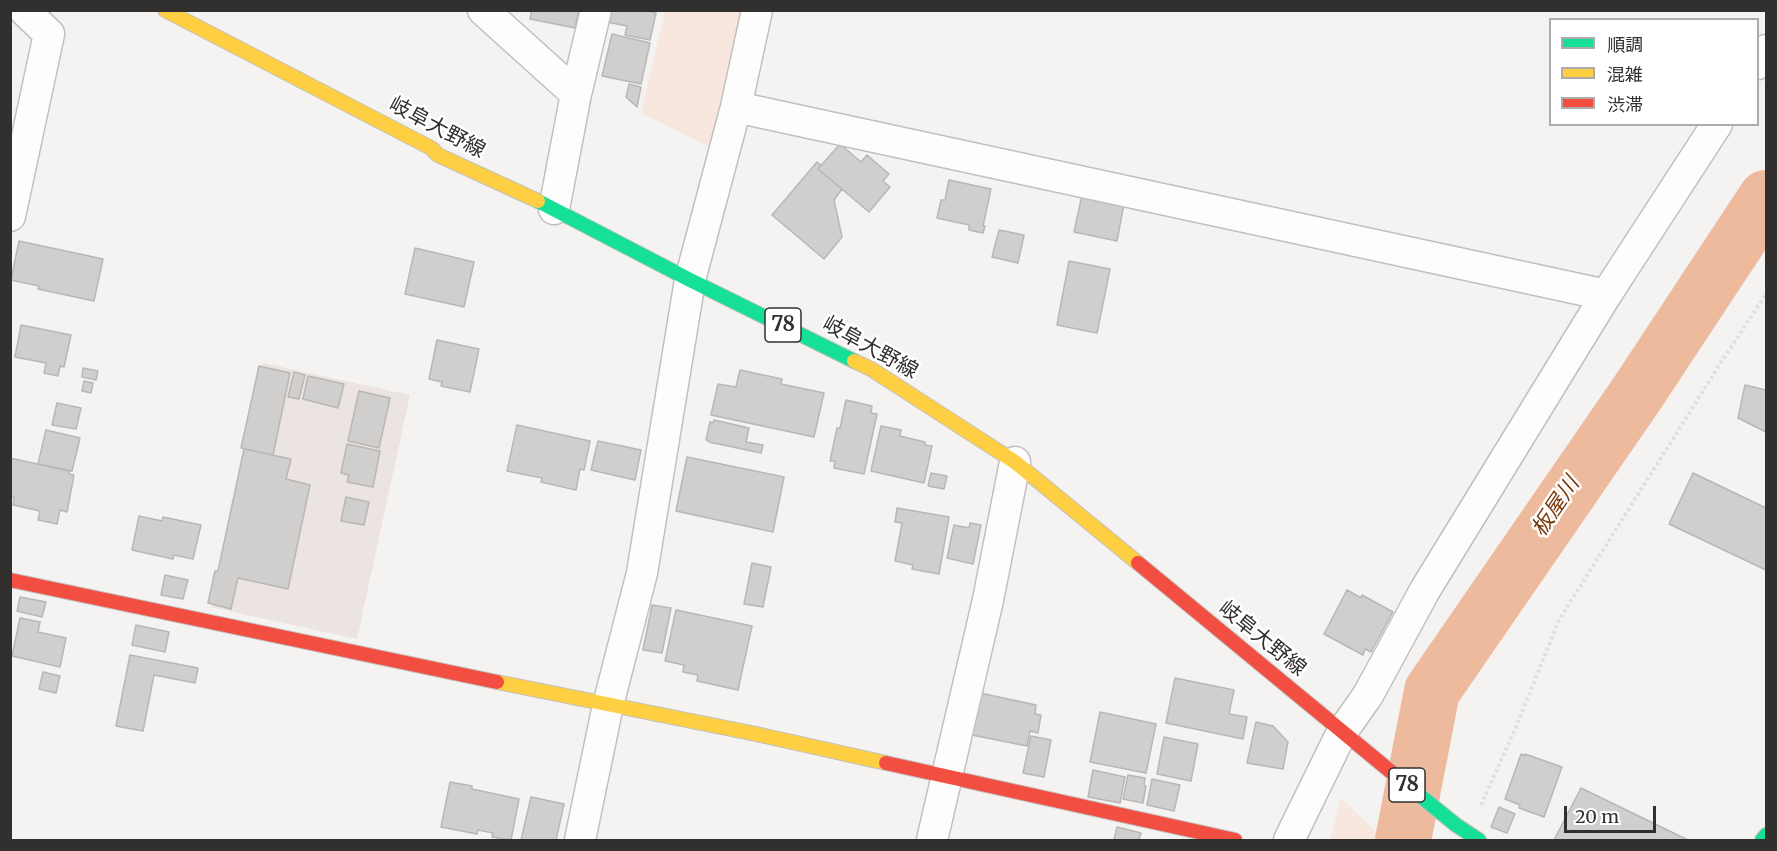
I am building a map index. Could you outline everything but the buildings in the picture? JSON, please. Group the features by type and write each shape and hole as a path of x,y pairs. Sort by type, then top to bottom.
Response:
{"main road":[{"name":"岐阜大野線","path":"165,10 431,148 438,155 554,209 690,280 872,369 1015,462 1468,833"},
{"path":"10,580 756,734 1235,840"},
{"path":"1762,840 1767,835"}],"street":[{"path":"10,216 49,34 24,10"},
{"path":"483,10 576,94"},
{"path":"554,209 576,94 596,10"},
{"path":"580,840 608,705 642,573 690,280 736,107 757,10"},
{"path":"736,107 1605,295"},
{"path":"1289,840 1350,738 1368,695 1425,590 1605,295 1717,126"},
{"path":"932,840 988,600 1015,462"}],"path":[{"path":"1468,833 1516,727 1559,620 1720,364 1767,294"}],"shaded area":[{"path":"665,11 741,11 711,148 641,113"},
{"path":"263,363 410,395 357,639 211,607"},
{"path":"1341,798 1384,840 1330,840"}],"waterway":[{"name":"板屋川","path":"1403,840 1432,691 1638,392 1766,198"}],"traffic: fast":[{"path":"538,201 690,280 854,361"},
{"path":"1407,785 1456,825 1479,840"},
{"path":"1762,840 1766,835"}],"traffic: slow":[{"path":"165,10 431,148 438,155 538,201"},
{"path":"854,361 871,369 1015,462 1138,563"},
{"path":"497,682 756,734 886,763"}],"traffic: jam":[{"path":"1138,563 1407,785"},
{"path":"10,580 497,682"},
{"path":"886,763 1235,840"}]}
